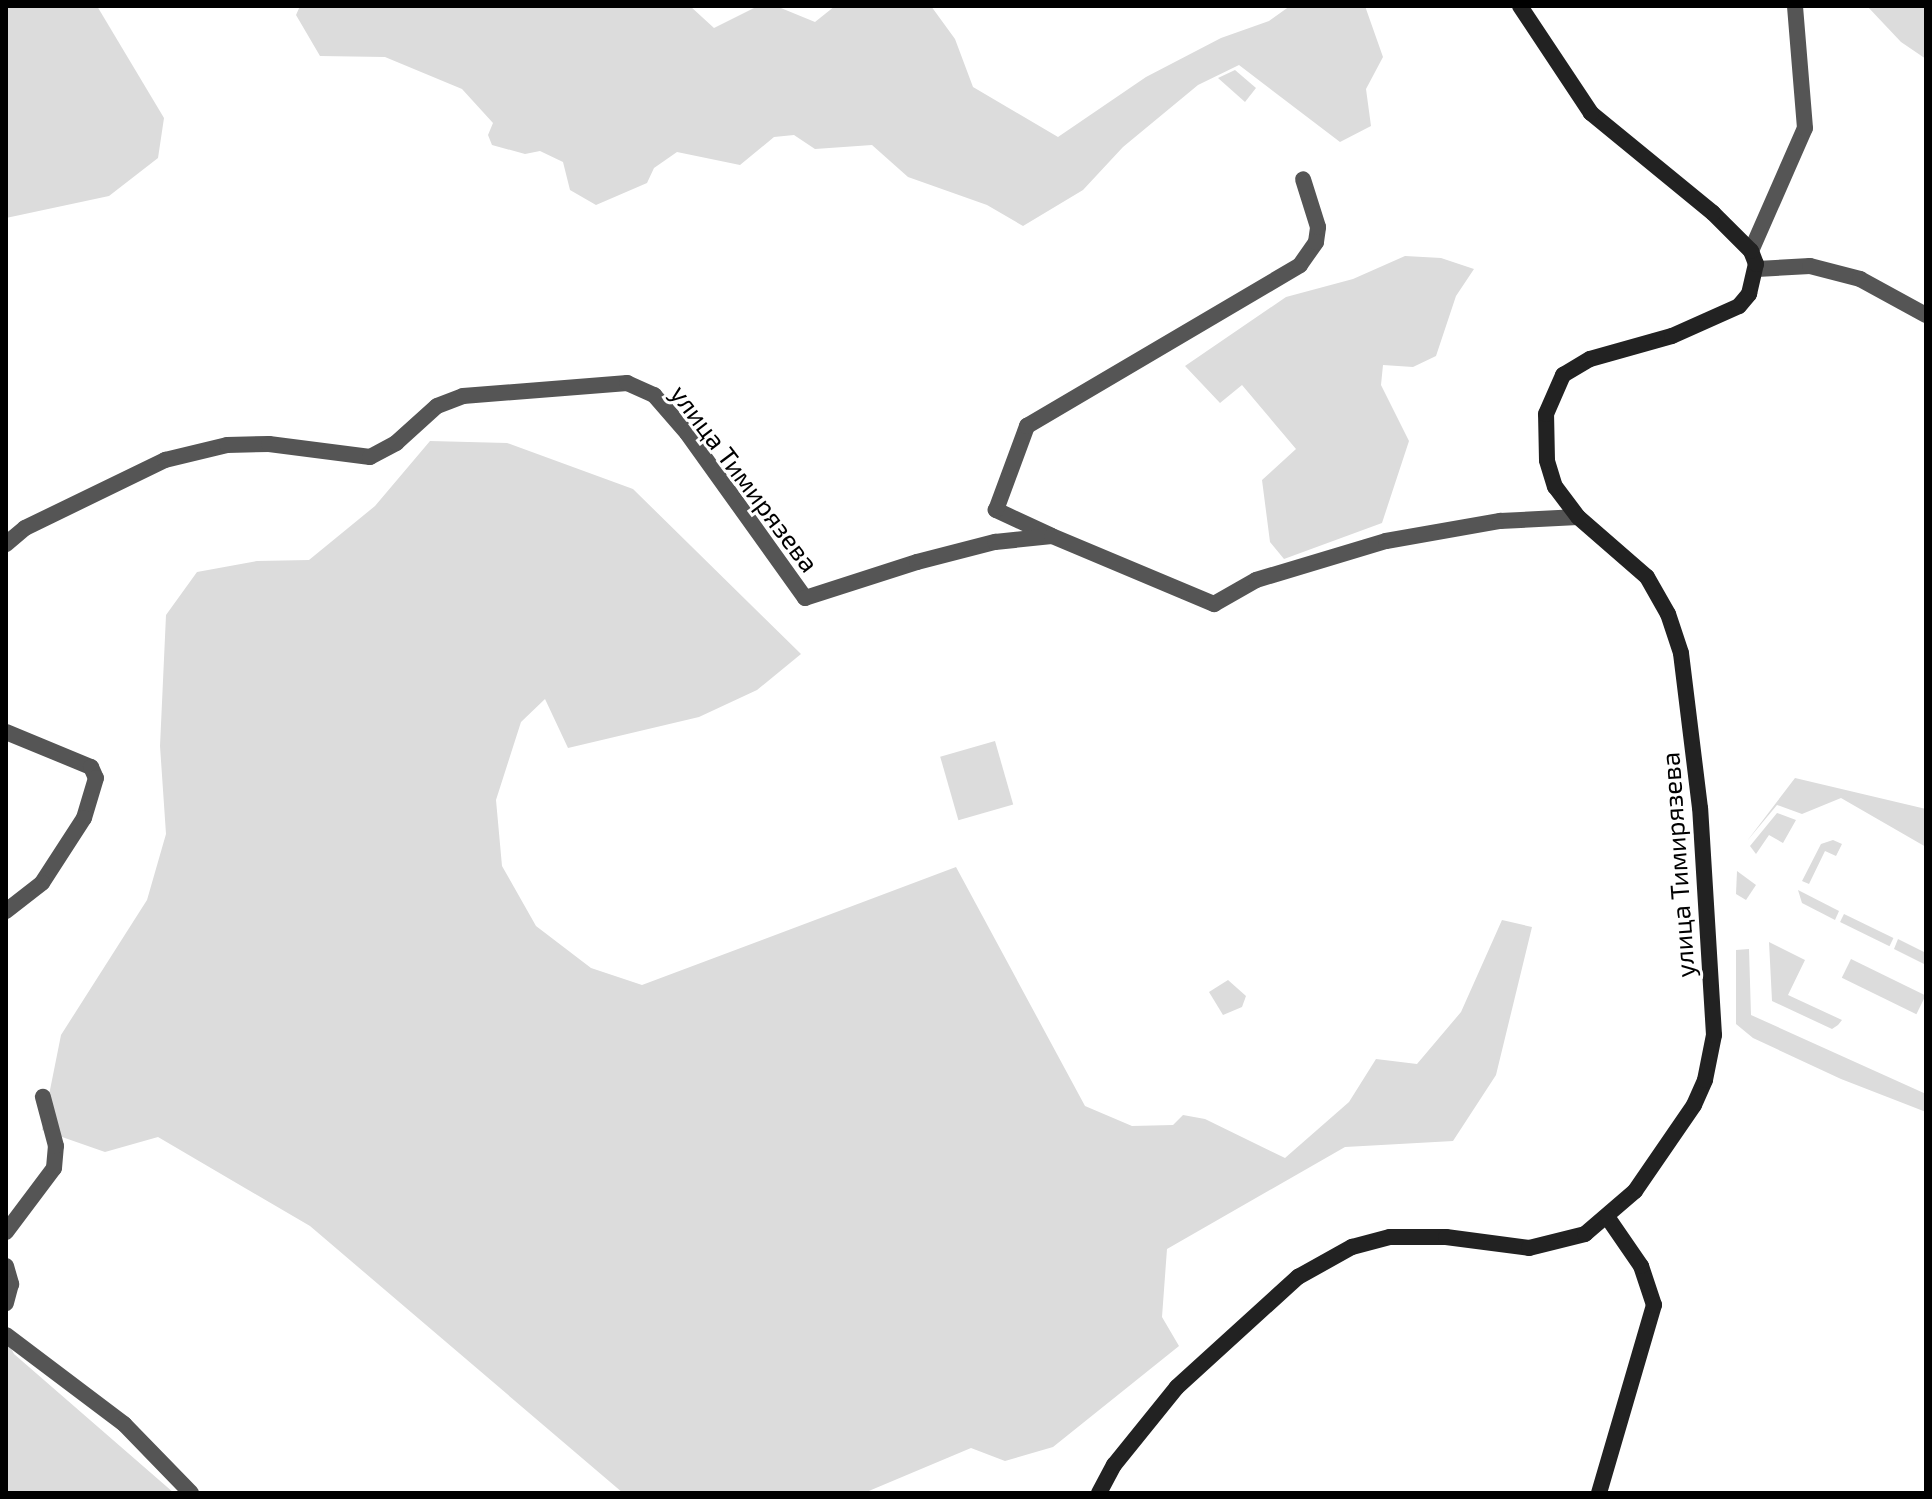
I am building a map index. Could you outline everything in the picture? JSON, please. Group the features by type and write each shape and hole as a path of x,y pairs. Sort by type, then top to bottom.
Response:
{"street":[{"path":"1520,6 1591,113 1751,251 1757,269 1810,266 1860,279 1926,315"},
{"path":"1751,251 1805,128 1795,6"},
{"name":"улица Тимирязева","path":"1303,179 1318,227 1316,242 1300,265 1027,426 996,510 1214,604 1256,580 1386,541 1500,521 1578,517"},
{"name":"улица Тимирязева","path":"1099,1493 1114,1465 1177,1387 1268,1301 1352,1247 1413,1235 1529,1248 1585,1234 1608,1218 1635,1191 1694,1105 1714,1035 1700,808 1681,653 1668,614 1647,577 1578,517 1555,487 1547,460 1546,414 1563,375 1590,359 1717,319 1749,294 1757,269"},
{"name":"улица Тимирязева","path":"6,544 25,528 165,460 227,445 269,444 370,457 396,443 437,406 463,396 627,383 654,395 687,433 805,598 917,562 995,542 1052,536"},
{"path":"6,732 91,767 96,778 84,818 42,883 6,911"},
{"path":"6,1232 54,1168 56,1146 43,1097"},
{"path":"1599,1493 1654,1305 1641,1266 1608,1218"},
{"path":"6,1266 11,1284 6,1303"},
{"path":"6,1335 124,1424 191,1493"}],"shaded area":[{"path":"6,6 97,6 164,118 158,158 109,196 6,218"},
{"path":"300,6 690,6 714,28 758,6 776,6 815,22 835,6 931,6 955,39 973,87 1058,137 1146,77 1221,38 1269,21 1290,6 1365,6 1383,57 1366,89 1371,126 1340,142 1239,65 1198,85 1123,147 1083,190 1023,226 987,205 908,177 872,145 815,149 794,135 774,137 740,165 677,152 654,168 647,183 596,205 570,190 563,162 540,151 525,154 492,145 488,135 493,123 462,89 385,57 320,56 296,15"},
{"path":"1867,6 1926,6 1926,59 1901,42"},
{"path":"1235,70 1256,88 1245,102 1218,78"},
{"path":"1405,256 1441,258 1474,269 1456,296 1436,356 1413,367 1383,365 1381,385 1409,441 1382,523 1284,559 1270,542 1262,480 1296,449 1242,385 1220,403 1185,366 1286,297 1353,279"},
{"path":"430,441 507,443 633,489 801,654 757,690 699,717 568,748 545,699 521,722 496,800 502,866 536,926 591,968 642,985 956,867 1085,1106 1132,1126 1173,1125 1183,1115 1205,1119 1285,1158 1349,1102 1376,1059 1417,1064 1461,1012 1502,920 1532,927 1496,1075 1453,1141 1345,1147 1167,1249 1162,1317 1179,1346 1053,1447 1005,1461 971,1448 864,1493 623,1493 310,1226 158,1137 105,1152 42,1130 61,1035 147,900 166,834 160,746 166,615 197,572 257,561 309,560 375,506"},
{"path":"995,741 1013,804 958,820 940,757"},
{"path":"1795,778 1926,809 1926,847 1841,798 1802,814 1777,805 1747,841"},
{"path":"1777,813 1796,820 1783,843 1769,835 1756,854 1750,846"},
{"path":"1833,840 1842,844 1836,856 1825,851 1809,884 1802,881 1821,844"},
{"path":"1737,871 1756,885 1746,900 1736,894"},
{"path":"1798,890 1839,911 1835,920 1802,903"},
{"path":"1844,914 1893,938 1889,946 1840,922"},
{"path":"1898,939 1926,953 1926,965 1894,949"},
{"path":"1769,942 1805,960 1788,995 1842,1020 1838,1025 1832,1029 1772,1001"},
{"path":"1749,949 1751,1015 1926,1094 1926,1112 1841,1079 1753,1038 1736,1024 1736,950"},
{"path":"1851,959 1926,995 1916,1014 1842,978"},
{"path":"1228,980 1246,996 1242,1007 1223,1015 1209,992"},
{"path":"6,1338 14,1354 174,1493 6,1493"}]}
